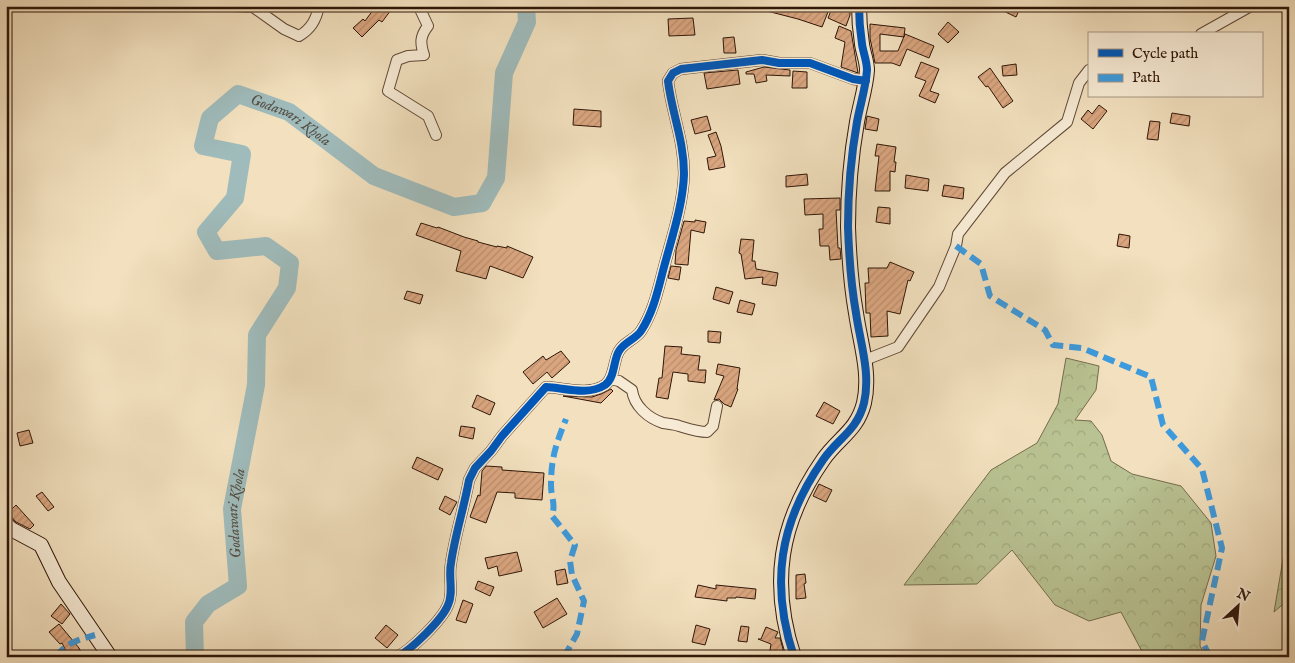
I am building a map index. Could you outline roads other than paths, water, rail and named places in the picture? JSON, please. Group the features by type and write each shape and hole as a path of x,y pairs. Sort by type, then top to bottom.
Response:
{"street":[{"path":"232,6 253,7 284,29 299,36 311,26 319,6"},
{"path":"417,6 428,26 422,34 420,45 424,55 408,56 397,60 388,91 428,116 436,135"},
{"path":"794,657 786,632 781,590 781,565 789,524 801,497 822,460 857,422 864,402 866,377 851,274 848,227 851,164 867,67 862,45 859,6"},
{"path":"1205,32 1251,6"},
{"path":"397,657 413,646 438,620 449,604 451,596 450,564 469,480 475,468 546,387 580,390 596,389 607,384 620,349 640,333 650,315 672,239 684,176 683,147 669,92 668,81 673,72 681,69 762,60 779,63 810,63 853,79 866,81"},
{"path":"864,360 898,347 939,287 956,246 958,234 1005,173 1067,122 1079,82 1088,71"},
{"path":"610,379 632,390 633,398 640,408 652,418 699,432 707,432 712,426 717,406"},
{"path":"6,524 10,529 41,545 60,582 110,657"}],"waterway":[{"name":"Godawari Khola","path":"195,657 194,622 208,604 238,586 232,509 256,385 257,335 287,288 290,263 266,246 217,251 206,232 235,198 242,154 203,146 210,118 238,94 289,112 374,176 454,207 482,203 496,178 504,73 527,22 526,6"}]}
